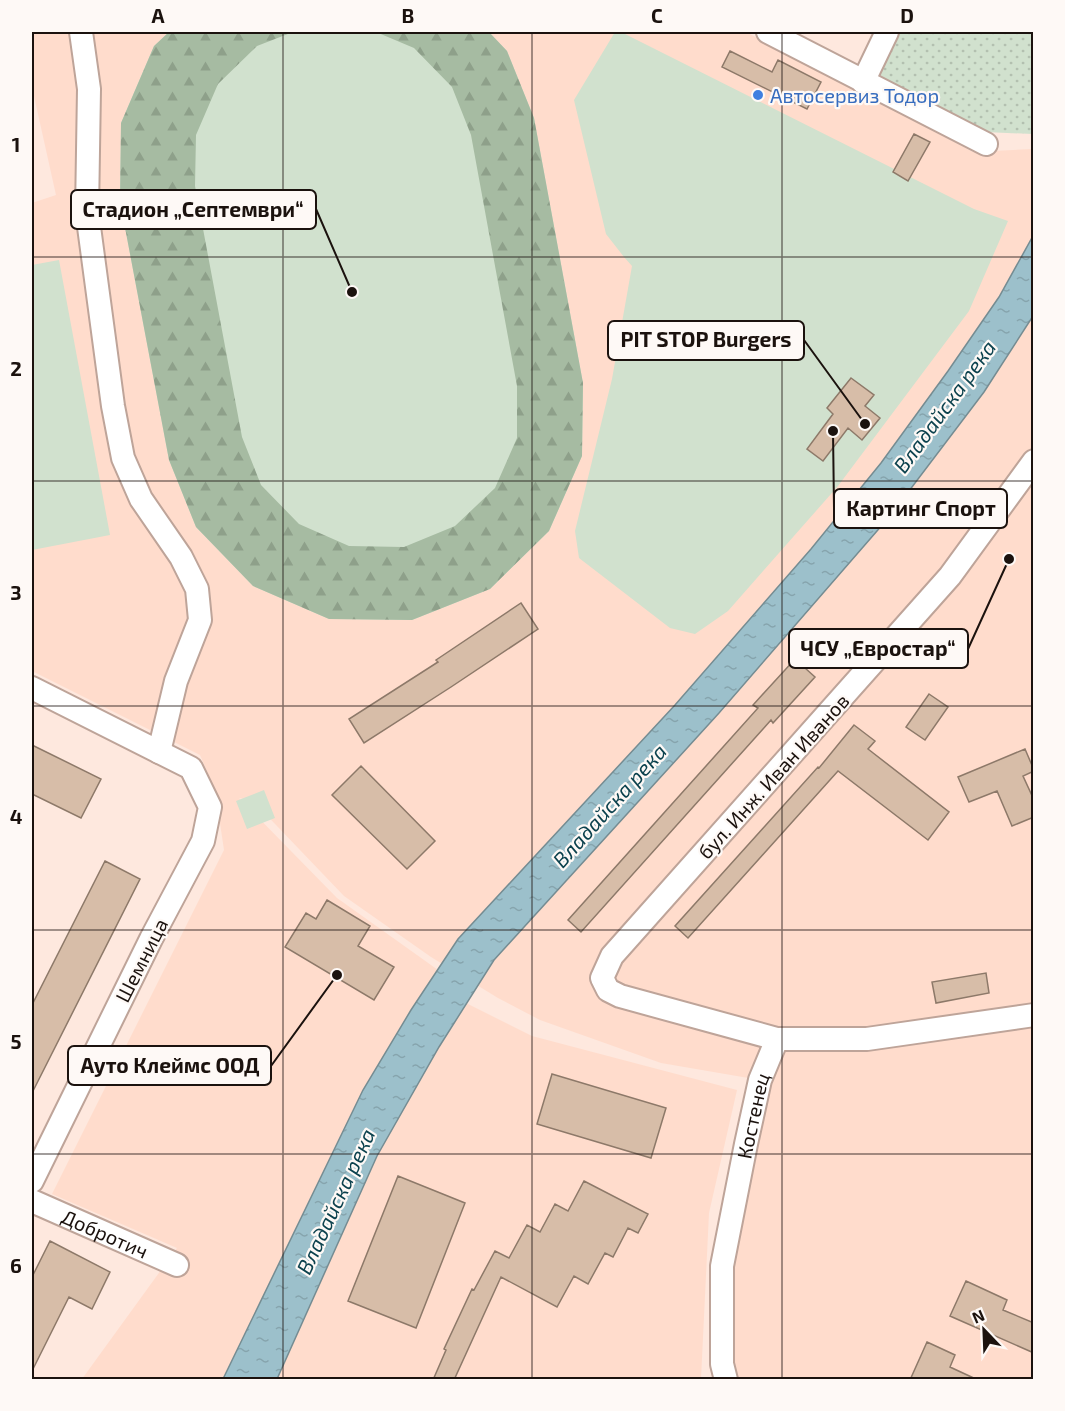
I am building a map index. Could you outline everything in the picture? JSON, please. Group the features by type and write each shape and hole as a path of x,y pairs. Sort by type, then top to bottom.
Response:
{"street":[{"path":"81,32 89,89 87,212 113,406 123,458 141,499 181,557 197,589 200,620 176,681 159,752"},
{"path":"768,32 986,144"},
{"path":"863,82 887,32"},
{"name":"бул. Инж. Иван Иванов","path":"777,1040 620,996 608,990 602,978 612,956 950,576 1034,461"},
{"name":"Шемница","path":"32,688 190,768 210,807 203,841 151,939 32,1181"},
{"path":"777,1040 867,1039 1034,1016"},
{"name":"Костенец","path":"726,1380 722,1364 722,1266 760,1080 777,1040"},
{"name":"Добротич","path":"32,1201 177,1265"}],"shaded area":[{"path":"32,32 746,32 973,152 1033,149 1033,1379 726,1379 722,1266 760,1080 661,1063 540,1020 498,998 431,957 344,896 253,801 239,798 337,898 438,970 363,1090 223,1379 82,1379 177,1248 52,1194 224,850 215,790 200,755 32,671 32,203 56,195 32,87"},
{"path":"466,1003 532,1036 737,1090 709,1213 701,1379 277,1380 377,1156"}],"green space":[{"path":"169,32 489,32 507,51 534,118 583,383 582,456 549,531 490,589 412,620 329,619 253,586 196,527 169,460 120,201 121,123 154,46"},
{"path":"169,32 293,32 257,46 218,84 196,135 195,186 242,437 261,485 299,524 349,546 404,547 455,526 495,488 517,438 517,386 471,135 452,87 414,48 376,32 489,32 507,51 534,118 583,383 582,456 549,531 490,589 412,620 329,619 253,586 196,527 169,460 120,201 121,123 154,46"},
{"path":"615,32 621,32 974,209 1008,221 969,311 838,486 728,611 695,634 670,628 579,558 575,531 612,379 632,266 606,234 574,100"},
{"path":"894,32 1033,32 1033,134 985,132 874,77"},
{"path":"59,260 110,535 32,550 32,265"},
{"path":"264,790 275,818 247,829 236,801"}],"water":[{"name":"Владайска река","path":"1033,236 1033,316 984,392 890,516 719,713 494,960 439,1047 377,1156 277,1379 223,1379 363,1090 411,1010 458,939 675,705 811,549 881,463 948,371 999,297"}],"building":[{"path":"730,51 772,72 778,60 821,82 807,109 722,67"},
{"path":"914,134 930,142 908,181 893,172"},
{"path":"851,378 874,395 865,406 880,418 862,440 848,428 823,461 807,449 833,414 827,408"},
{"path":"521,603 538,629 364,743 349,719 438,662 436,660"},
{"path":"795,659 815,677 773,723 771,720 581,932 568,920 758,708 753,705"},
{"path":"929,694 948,707 925,740 906,727"},
{"path":"854,725 875,741 868,749 949,812 928,840 838,771 688,938 675,926 819,768"},
{"path":"32,745 101,779 81,818 32,794"},
{"path":"1025,749 1034,770 1023,776 1034,800 1034,817 1012,826 997,791 969,802 958,777"},
{"path":"361,766 435,841 407,869 332,795"},
{"path":"105,861 140,879 32,1093 32,1005"},
{"path":"327,900 370,926 358,946 394,967 374,1000 285,947 306,913 316,919"},
{"path":"986,973 989,993 936,1003 932,982"},
{"path":"552,1074 666,1108 651,1158 537,1124"},
{"path":"398,1176 465,1203 416,1328 348,1301"},
{"path":"584,1181 648,1214 638,1233 628,1228 613,1257 605,1253 588,1284 574,1276 557,1307 501,1277 454,1380 433,1380 446,1350 444,1349 472,1289 474,1290 495,1251 509,1258 527,1225 540,1232 555,1204 568,1211"},
{"path":"50,1241 110,1272 92,1309 69,1297 32,1371 32,1277"},
{"path":"966,1281 1007,1300 1003,1310 1034,1323 1034,1353 950,1316"},
{"path":"927,1342 955,1355 950,1367 978,1380 910,1380"}],"place":[{"name":"Автосервиз Тодор","path":"758,95"},
{"name":"Стадион „Септември“","path":"352,292"},
{"name":"PIT STOP Burgers","path":"865,424"},
{"name":"Картинг Спорт","path":"833,431"},
{"name":"ЧСУ „Евростар“","path":"1009,559"},
{"name":"Ауто Клеймс ООД","path":"337,975"}]}
